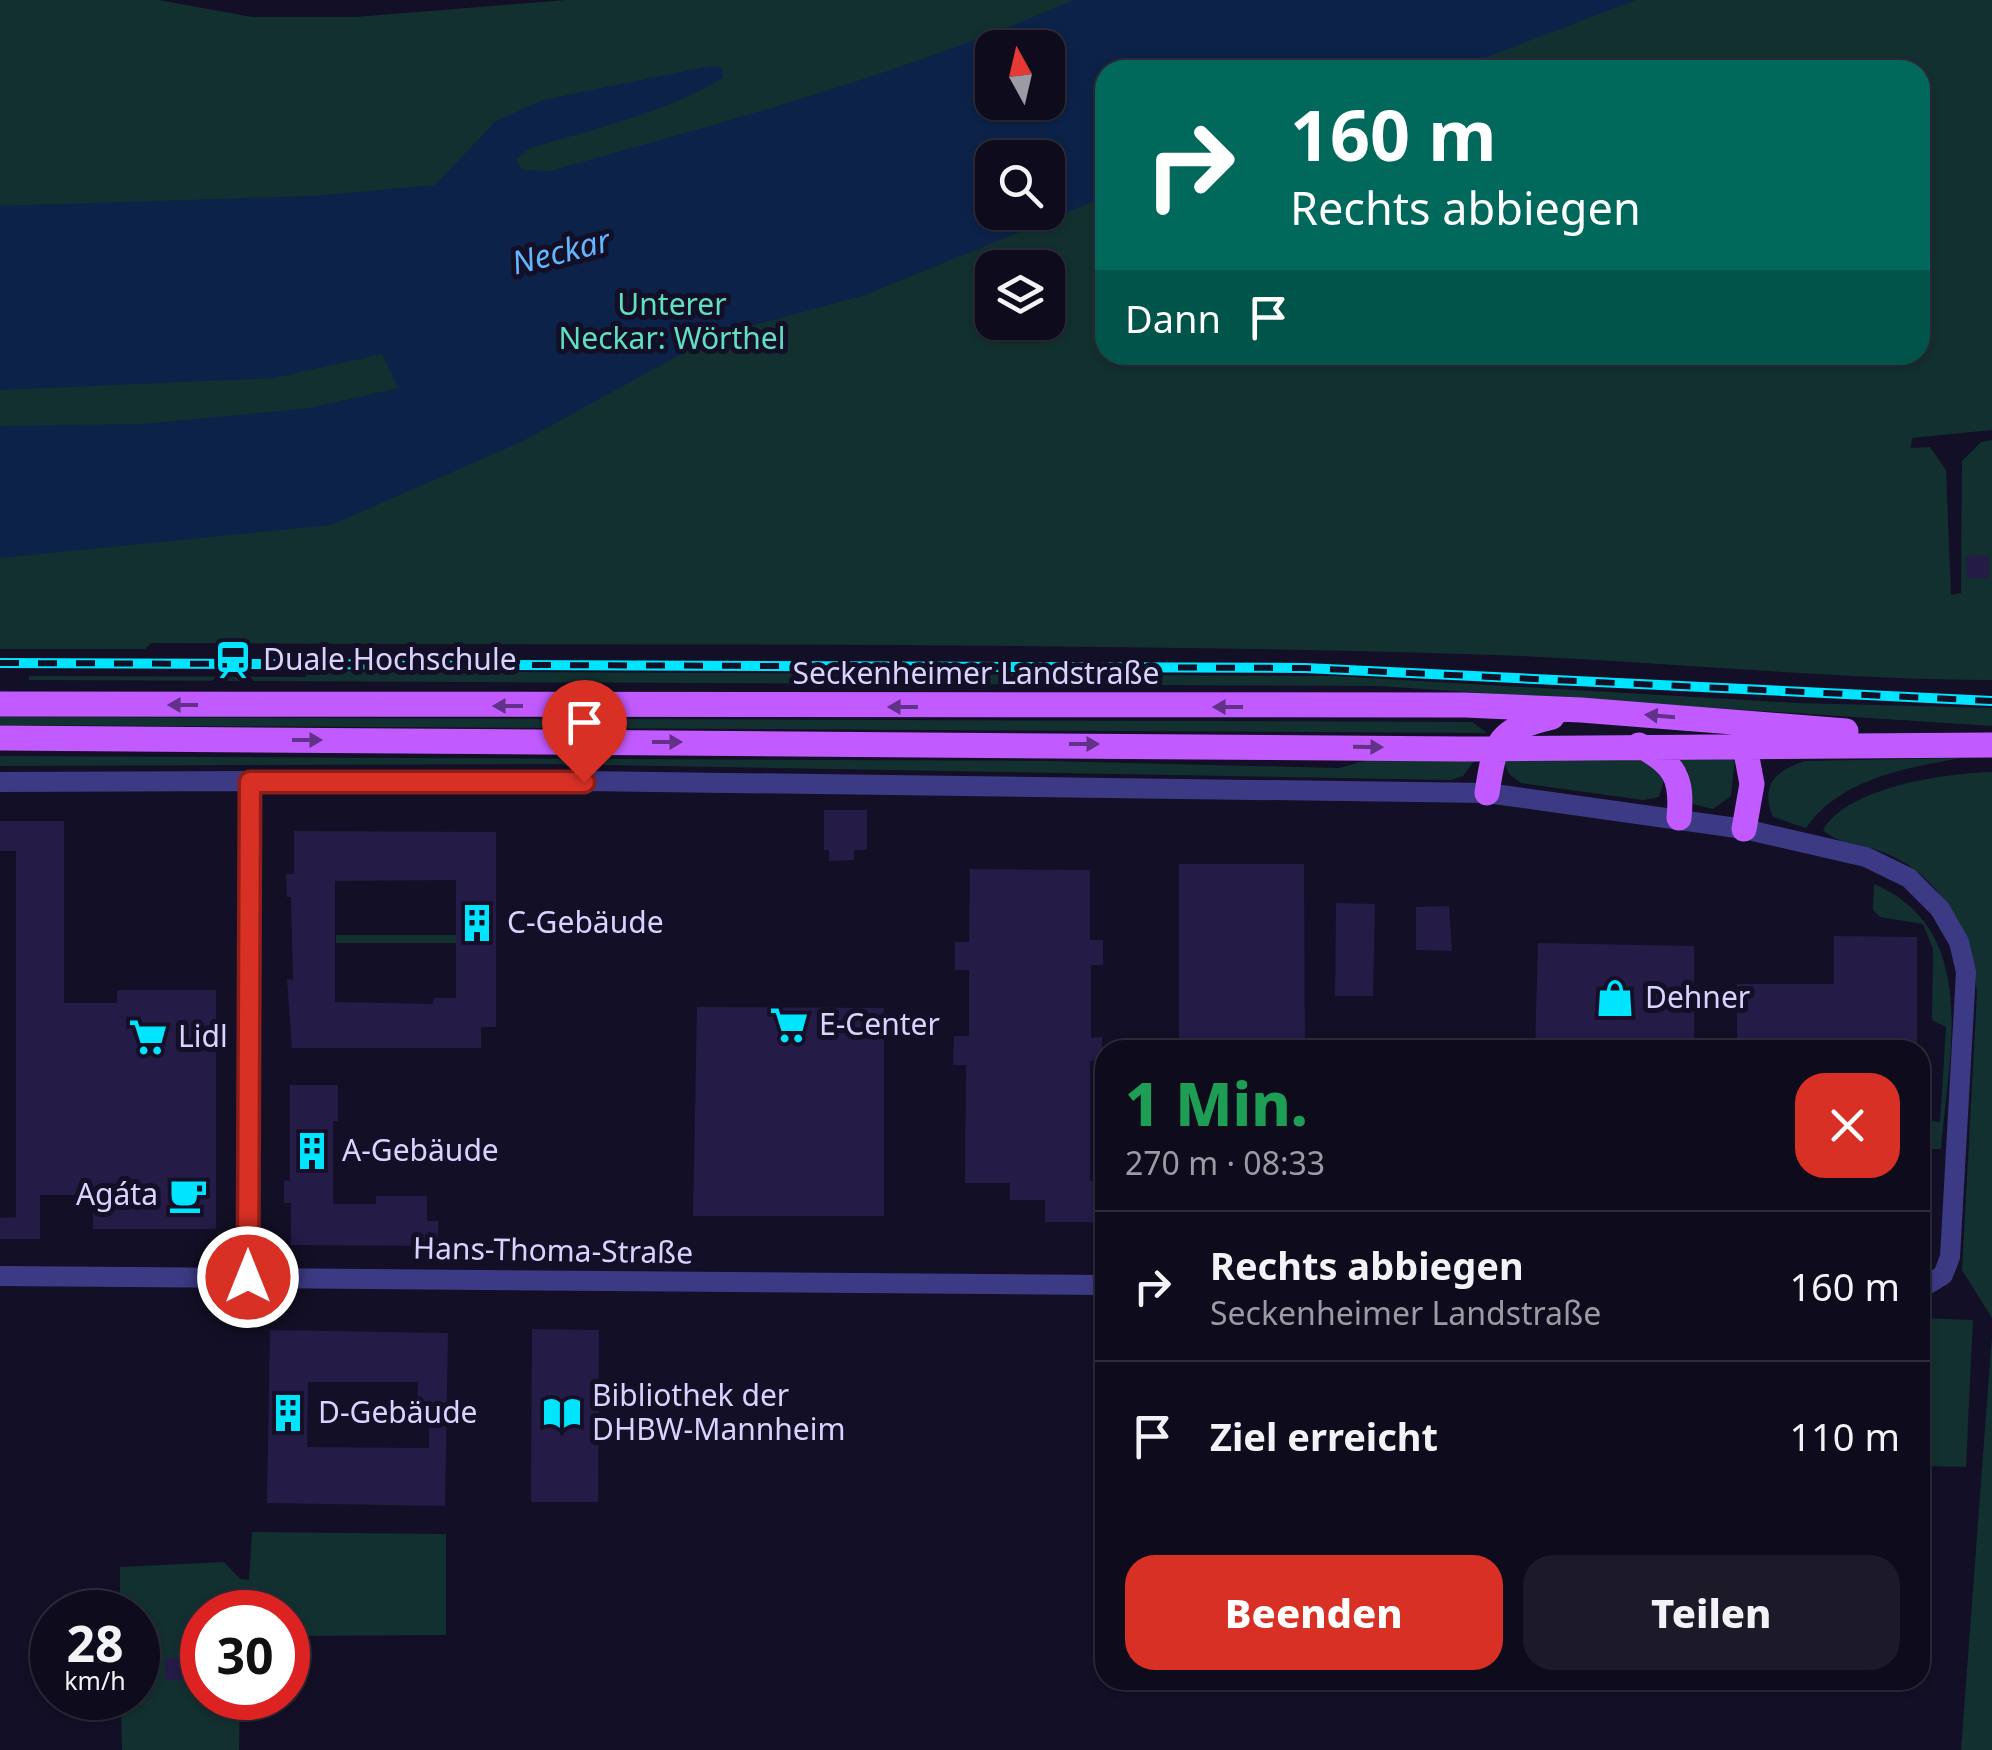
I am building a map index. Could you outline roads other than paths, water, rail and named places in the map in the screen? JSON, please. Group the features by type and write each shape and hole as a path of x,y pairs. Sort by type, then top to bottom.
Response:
{"main road":[{"name":"Seckenheimer Landstraße","path":"0,704 1400,704 1581,710 1743,733 1802,746 1992,744"},
{"path":"1486,792 1494,748 1502,736 1525,724 1581,710"},
{"name":"Seckenheimer Landstraße","path":"0,738 1494,748 1639,745 1743,733 1950,744"},
{"path":"1743,733 1752,784 1744,829"},
{"path":"1639,745 1665,759 1679,776 1679,818"},
{"path":"1752,784 1802,746"}],"street":[{"path":"0,782 913,783 1486,792 1744,829 1866,857 1909,878 1940,909 1959,942 1967,1004 1950,1257 1943,1275 1930,1283"},
{"path":"248,1277 250,782"},
{"name":"Hans-Thoma-Straße","path":"0,1276 1095,1285"}],"water":[{"name":"Neckar","path":"1074,0 1636,0 1479,60 1095,60 1095,201 1065,213 1065,140 975,140 975,230 1024,230 865,295 714,336 521,442 331,525 0,558 0,426 144,424 310,408 398,388 382,354 274,378 0,390 0,206 314,196 435,185 496,121 543,100 711,66 722,68 723,78 677,101 530,148 516,159 522,170 550,171 881,73 975,40 975,120 1065,120 1065,30 1000,30"}],"railway":[{"path":"0,663 1305,668 1992,701"}],"place":[{"name":"Duale Hochschule","path":"233,660"},
{"name":"C-Gebäude","path":"477,923"},
{"name":"Dehner","path":"1615,998"},
{"name":"E-Center","path":"789,1025"},
{"name":"Lidl","path":"148,1037"},
{"name":"A-Gebäude","path":"312,1151"},
{"name":"Agáta","path":"188,1195"},
{"name":"D-Gebäude","path":"288,1413"},
{"name":"Bibliothek der DHBW-Mannheim","path":"562,1413"}],"park label":[{"name":"Unterer Neckar: Wörthel","path":"672,322"}]}
